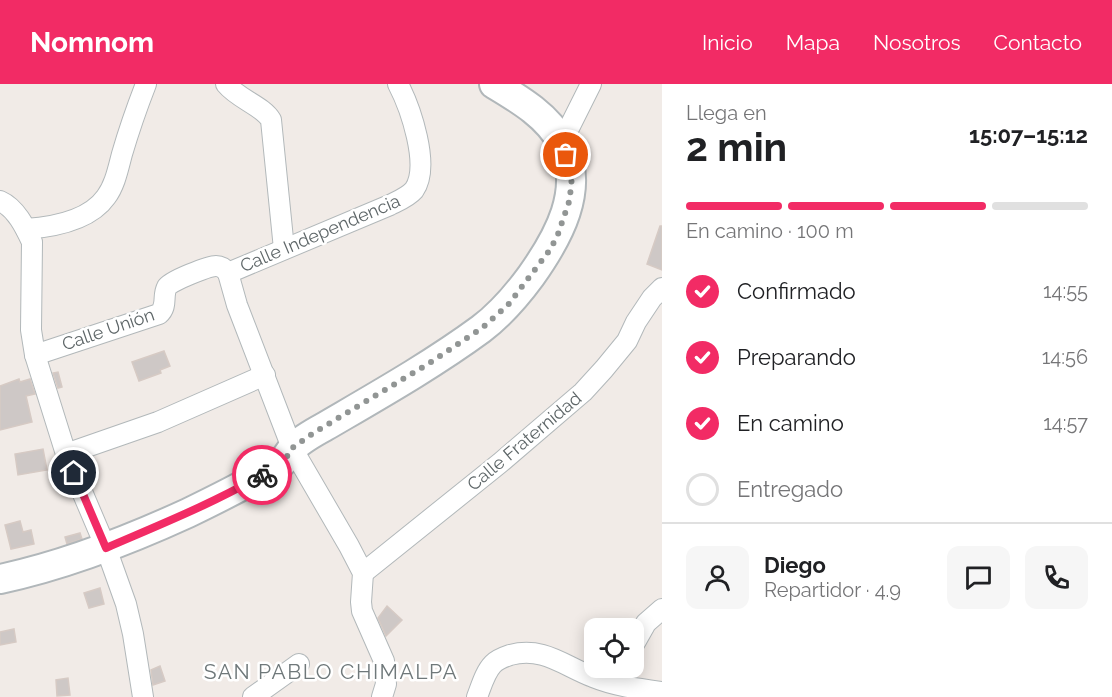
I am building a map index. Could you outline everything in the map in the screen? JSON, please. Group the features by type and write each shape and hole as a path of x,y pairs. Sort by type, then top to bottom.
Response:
{"main road":[{"path":"0,579 82,557 106,548 243,486 283,463 292,448 315,432 428,364 482,328 508,305 557,237 566,211 572,174 562,142 546,121 494,84"}],"street":[{"path":"26,229 53,227 89,212 105,198 116,176 146,84"},
{"path":"226,84 232,92 268,114 272,120 284,249"},
{"name":"Calle Independencia","path":"363,573 292,448 237,305 228,273 390,205 414,189 420,169 418,145 411,112 398,84"},
{"path":"562,142 591,84"},
{"path":"0,201 8,204 26,229 32,242 34,257 31,330 45,406 106,548 129,615 143,697"},
{"name":"Calle Unión","path":"35,355 159,314 164,307 167,288 173,282 213,266 224,268 228,273"},
{"name":"Calle Fraternidad","path":"363,573 500,463 576,398 627,341 636,322 652,298 662,288"},
{"path":"66,454 159,422 265,375"},
{"path":"363,573 362,611 384,661 386,684 382,697"},
{"path":"644,627 662,609"},
{"path":"477,697 492,665 504,657 522,652 534,652 584,673"},
{"path":"253,697 299,664"},
{"path":"625,678 662,692"}],"building":[{"path":"660,226 662,226 662,270 647,264"},
{"path":"164,351 170,366 160,370 161,373 139,381 132,362"},
{"path":"58,372 62,387 58,388 53,373"},
{"path":"19,379 20,382 30,379 35,394 26,396 32,422 0,430 0,386"},
{"path":"43,449 47,470 18,475 15,454"},
{"path":"20,521 23,532 31,530 34,544 11,549 5,525"},
{"path":"80,533 82,539 67,544 65,537"},
{"path":"100,588 104,604 89,608 84,593"},
{"path":"387,606 402,620 386,636 378,618"},
{"path":"14,629 16,642 0,645 0,632"},
{"path":"160,666 165,681 153,685 151,670"},
{"path":"68,678 70,695 57,696 56,680"}],"way so far":[{"path":"262,475 283,463 292,448 315,432 428,364 482,328 508,305 557,237 569,202 571,188 572,174 566,155"}],"district":[{"name":"SAN PABLO CHIMALPA","path":"331,671"}],"route":[{"path":"74,473 106,548 223,496 262,475"}]}
